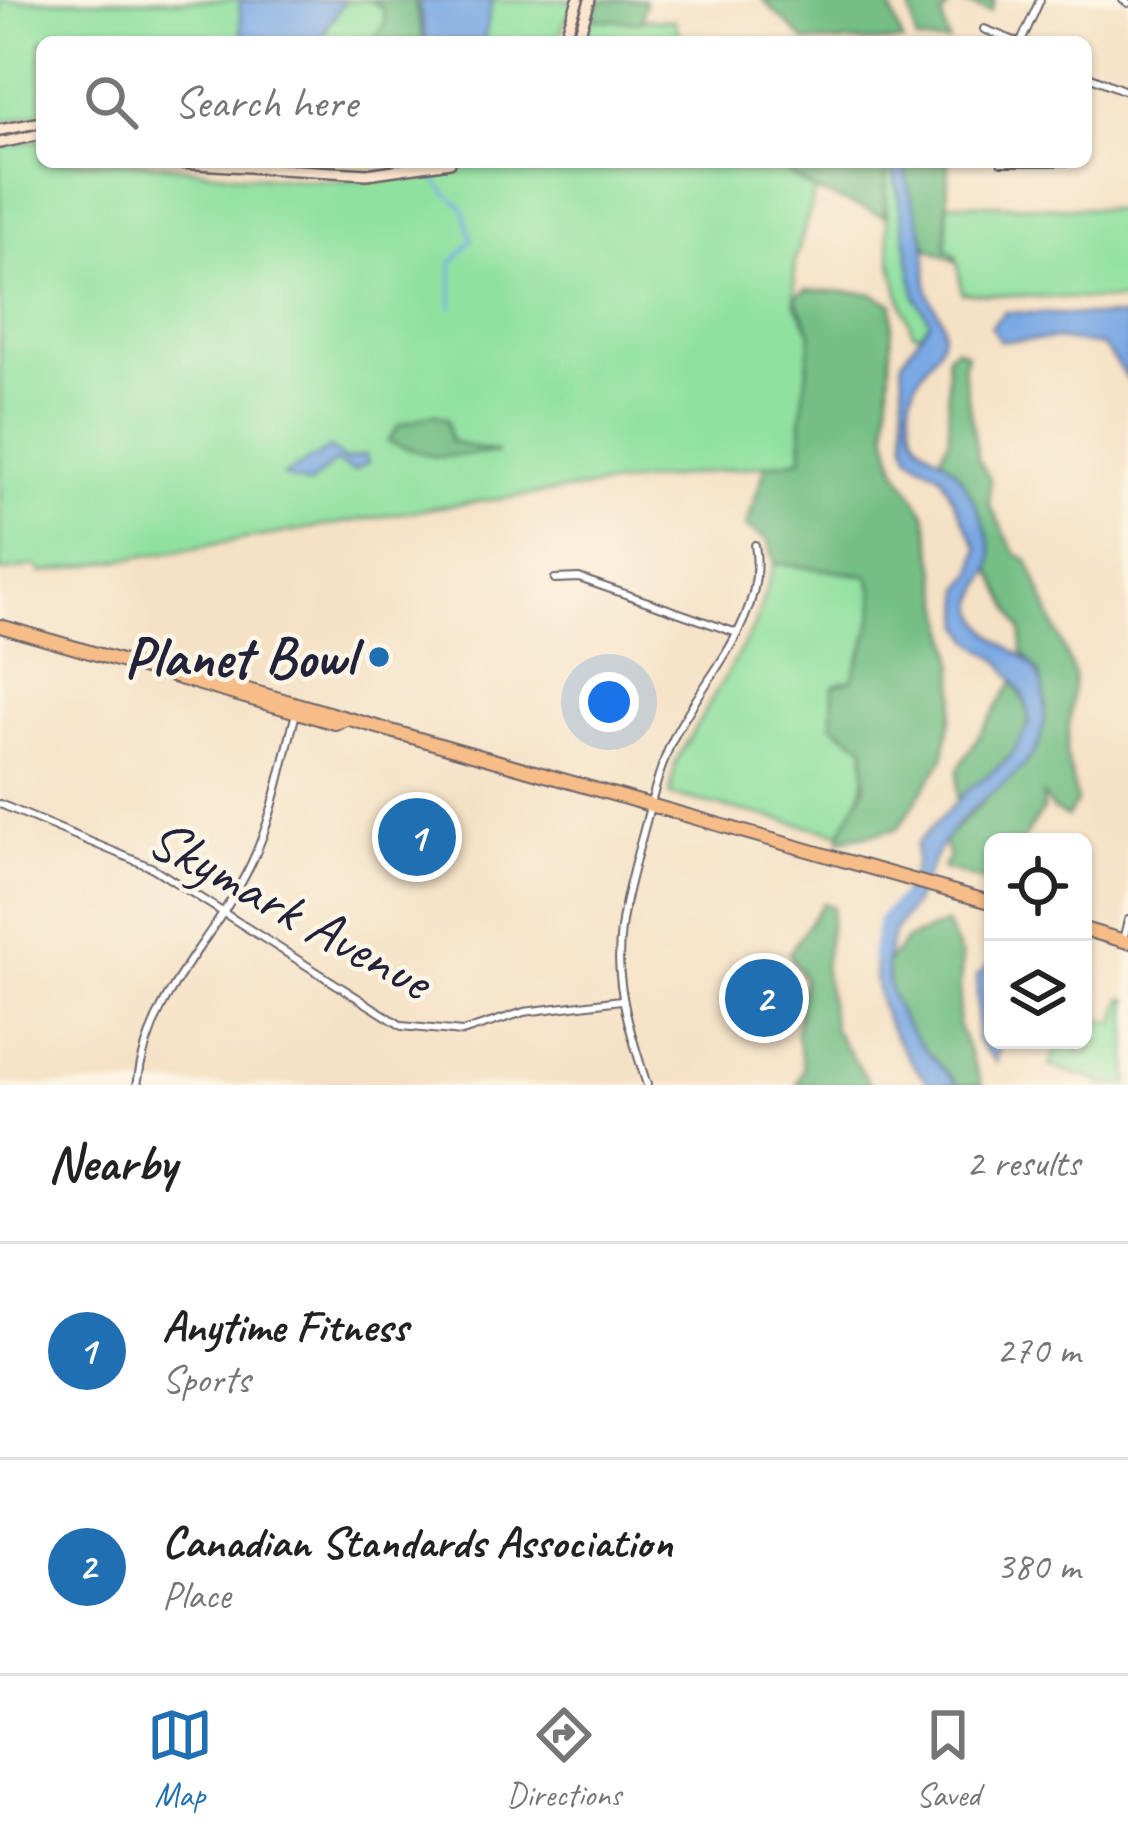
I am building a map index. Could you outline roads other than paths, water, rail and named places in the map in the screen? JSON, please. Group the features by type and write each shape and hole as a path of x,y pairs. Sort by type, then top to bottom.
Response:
{"main road":[{"path":"0,626 887,869 984,900"},
{"path":"1092,932 1125,942"}],"street":[{"path":"565,36 578,0"},
{"path":"579,36 590,0"},
{"path":"1022,36 1040,0"},
{"path":"984,28 1004,36"},
{"path":"1092,79 1128,92"},
{"path":"0,130 36,123"},
{"path":"0,143 36,135"},
{"path":"264,168 367,174 408,168"},
{"path":"646,1085 621,1000 617,933 673,739 737,633 757,575 755,545"},
{"path":"555,579 580,578 737,633"},
{"path":"137,1085 142,1049 159,1005 253,860 298,708"},
{"name":"Skymark Avenue","path":"0,804 153,868 369,1009 411,1029 462,1032 524,1012 621,1000"},
{"path":"1125,942 1128,920"}],"water":[{"path":"239,0 345,0 322,36 242,36"},
{"path":"418,0 492,0 485,36 425,36"},
{"path":"893,168 906,168 924,241 929,295 943,328 937,350 912,394 912,427 922,445 956,471 976,506 992,554 977,599 978,613 999,641 1034,667 1045,701 1043,729 1032,755 950,834 896,928 887,960 888,981 903,1020 959,1085 931,1085 891,1029 877,987 878,944 911,876 917,843 968,790 1010,758 1030,723 1025,698 1002,663 972,641 963,625 962,588 974,573 978,548 941,475 910,456 906,443 902,360 930,321 916,298"},
{"path":"1005,312 1128,317 1128,379 1103,346 1057,339 1000,341 991,326"},
{"path":"330,448 345,460 365,455 368,462 354,471 335,462 309,485 283,476"},
{"path":"984,969 984,1049 977,1041 977,976"},
{"path":"984,1049 999,1049 996,1062"}],"waterway":[{"path":"435,179 449,196"},
{"path":"453,199 462,206"},
{"path":"452,308 452,263 472,240 464,209"},
{"path":"876,957 883,920 902,900"}],"place":[{"name":"Planet Bowl","path":"379,657"},
{"name":"Anytime Fitness","path":"417,837"},
{"name":"Canadian Standards Association","path":"764,998"}]}
